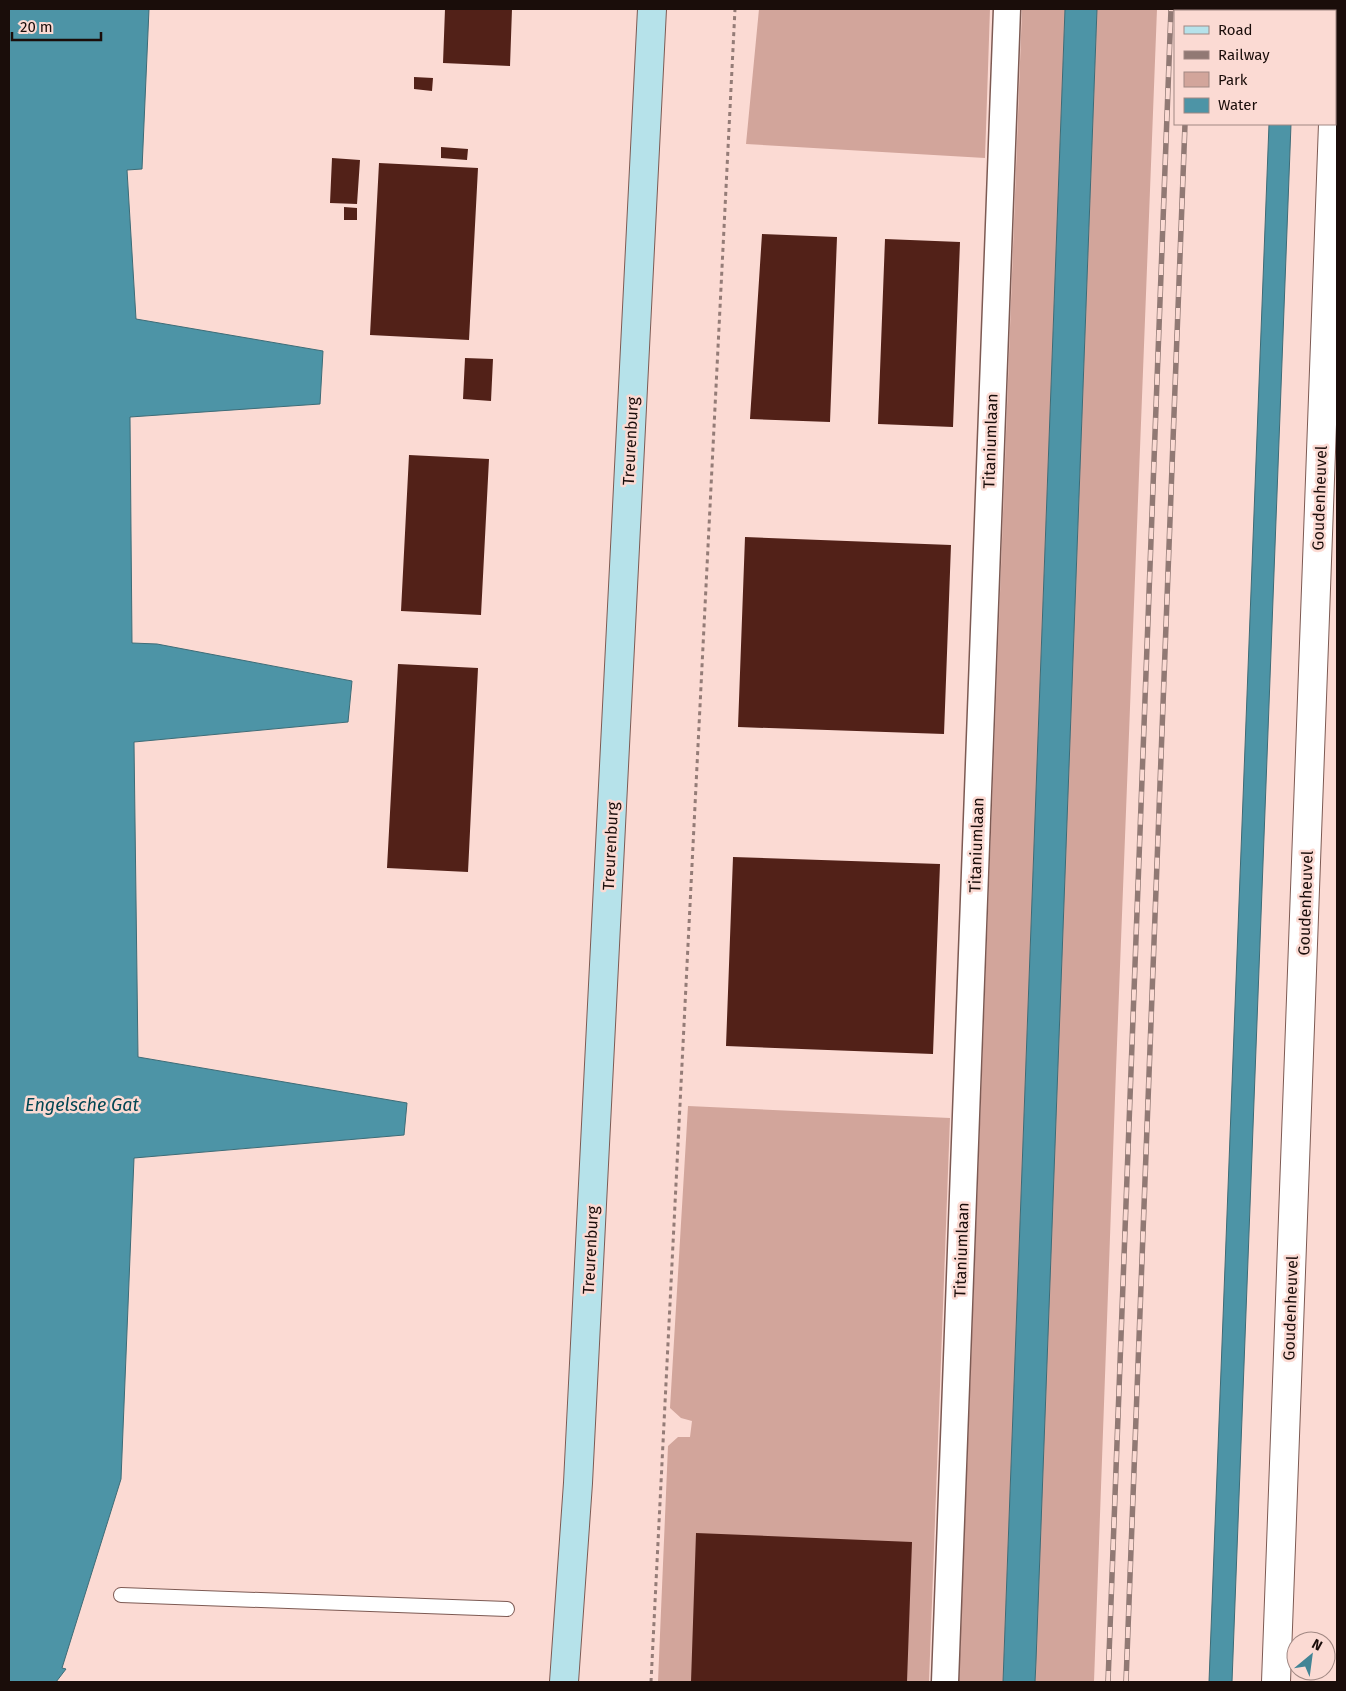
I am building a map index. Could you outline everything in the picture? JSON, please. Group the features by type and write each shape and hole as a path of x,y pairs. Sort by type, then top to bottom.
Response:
{"main road":[{"name":"Treurenburg","path":"564,1682 580,1434 652,9"}],"street":[{"name":"Titaniumlaan","path":"945,1682 1006,9"},
{"path":"1336,50 1337,13"},
{"name":"Goudenheuvel","path":"1276,1682 1334,125"}],"lane":[{"path":"121,1595 507,1609"}],"path":[{"path":"651,1682 735,9"}],"green space":[{"path":"759,9 990,9 985,158 746,144"},
{"path":"1022,9 1065,9 1003,1682 959,1682"},
{"path":"1097,9 1157,9 1094,1682 1035,1682"},
{"path":"688,1106 950,1118 929,1682 658,1682 668,1446 678,1437 690,1437 692,1421 681,1418 670,1408"}],"water":[{"name":"Engelsche Gat","path":"9,9 149,9 142,169 127,170 136,319 323,351 320,404 130,417 132,643 157,644 352,681 348,722 134,742 138,1057 407,1103 404,1135 134,1158 121,1479 62,1668 66,1669 56,1682 9,1682"},
{"path":"1065,9 1097,9 1036,1661 1035,1682 1003,1682"},
{"path":"1269,125 1291,125 1232,1682 1209,1682"}],"building":[{"path":"445,9 512,9 510,66 443,63"},
{"path":"414,77 433,78 432,91 414,89"},
{"path":"441,147 468,149 467,160 441,158"},
{"path":"332,158 360,160 357,204 330,203"},
{"path":"379,163 478,168 469,340 370,335"},
{"path":"344,207 357,208 357,220 344,220"},
{"path":"762,234 837,237 830,422 750,419"},
{"path":"885,239 960,242 953,427 878,424"},
{"path":"465,358 493,359 491,401 463,399"},
{"path":"409,455 489,459 481,615 401,611"},
{"path":"745,537 951,545 944,734 738,727"},
{"path":"398,664 478,668 468,872 387,868"},
{"path":"733,857 940,864 933,1054 726,1046"},
{"path":"696,1533 912,1542 907,1682 691,1682"}],"railway":[{"path":"1108,1682 1171,9"},
{"path":"1126,1682 1185,125"}]}
